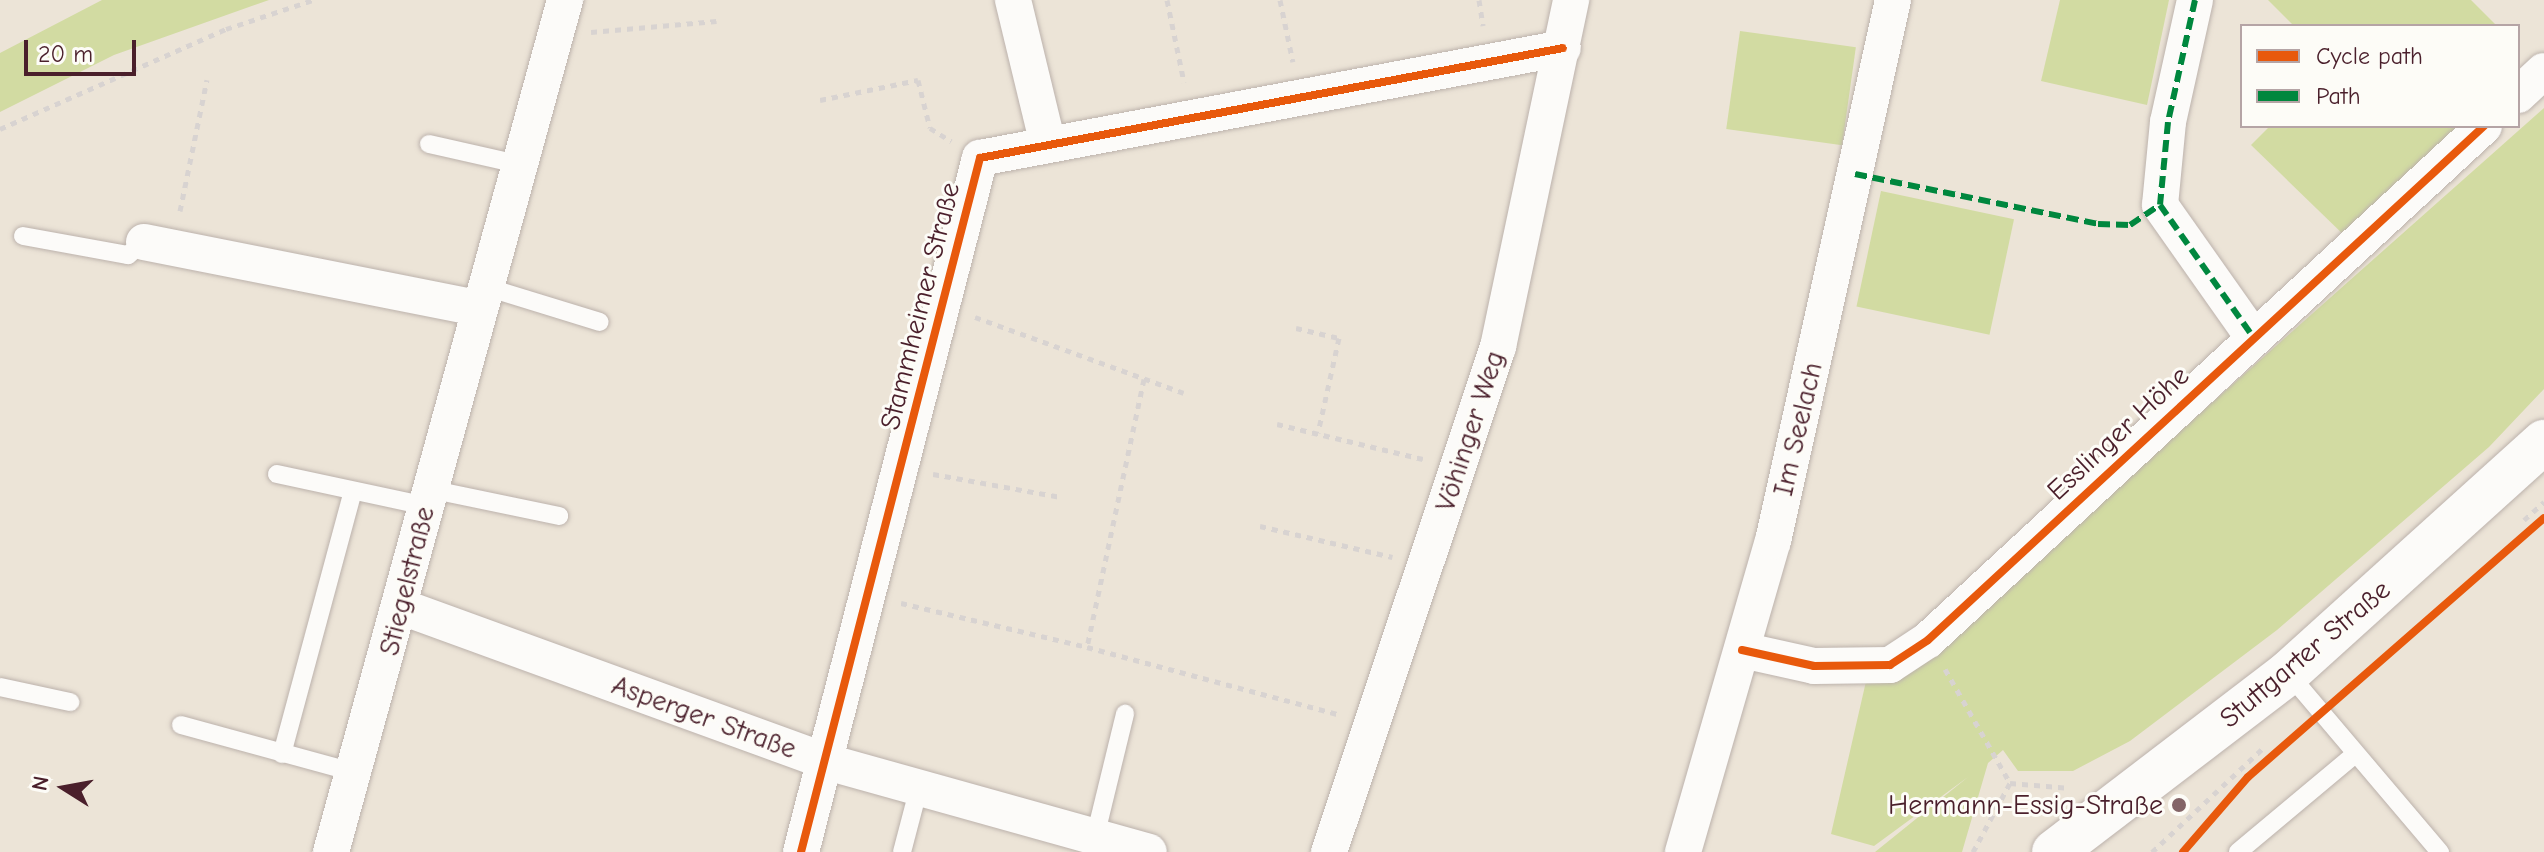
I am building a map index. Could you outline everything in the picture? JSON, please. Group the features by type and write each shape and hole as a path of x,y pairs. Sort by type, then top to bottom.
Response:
{"street":[{"name":"Stiegelstraße","path":"331,852 402,607 480,297 565,0"},
{"path":"1013,0 1048,145"},
{"name":"Vöhinger Weg","path":"1329,852 1498,347 1571,0"},
{"name":"Im Seelach","path":"1683,852 1773,541 1893,0"},
{"path":"2195,0 2168,122 2160,205 2253,337"},
{"name":"Stammheimer Straße","path":"801,852 827,762 980,158 1563,48"},
{"path":"2520,93 2544,71"},
{"name":"Esslinger Höhe","path":"1742,650 1814,666 1890,665 1928,640 2482,128"},
{"path":"159,245 480,297"},
{"name":"Stuttgarter Straße","path":"2054,852 2288,673 2544,442"},
{"name":"Asperger Straße","path":"402,607 827,762 1149,852"}],"lane":[{"path":"429,144 518,164"},
{"path":"23,236 128,255 159,245"},
{"path":"480,297 600,322"},
{"path":"277,474 353,491 559,516"},
{"path":"282,754 353,491"},
{"path":"2288,673 2440,852"},
{"path":"0,687 70,702"},
{"path":"1095,837 1125,714"},
{"path":"181,725 356,773"},
{"path":"2238,852 2355,754"},
{"path":"902,852 919,787"}],"path":[{"path":"0,129 212,35 313,0"},
{"path":"1167,0 1191,119"},
{"path":"1280,0 1300,98"},
{"path":"554,36 717,21"},
{"path":"159,245 207,80"},
{"path":"820,100 918,80 930,128 980,158"},
{"path":"943,305 1184,393"},
{"path":"1296,328 1339,338 1318,433"},
{"path":"1087,647 1144,379"},
{"path":"1277,424 1459,468"},
{"path":"901,468 1061,497"},
{"path":"2532,529 2544,518"},
{"path":"1260,526 1426,565"},
{"path":"868,596 1087,647 1372,724"},
{"path":"1928,640 2010,783"},
{"path":"2231,798 2322,714"},
{"path":"2010,783 2133,793"},
{"path":"1973,852 2010,783"}],"green space":[{"path":"102,0 269,0 114,55 0,112 0,53"},
{"path":"2060,0 2169,0 2147,105 2041,81"},
{"path":"2268,0 2471,0 2495,24 2292,24"},
{"path":"1740,31 1856,47 1842,145 1726,129"},
{"path":"2544,108 2544,389 2489,447 2277,630 2130,741 2073,771 2018,771 2003,750 1988,763 1962,852 1875,852 1968,777 1874,846 1831,834 1867,677 1914,667"},
{"path":"2268,128 2462,128 2348,239 2251,145"},
{"path":"1881,191 2014,219 1989,335 1856,306"}],"marked path":[{"path":"2195,0 2168,122 2160,205 2253,337"},
{"path":"1855,174 2098,224 2130,225 2160,205"}],"cycle path":[{"path":"801,852 980,158 1563,48"},
{"path":"1742,650 1814,666 1890,665 1928,640 2482,128"},
{"path":"2183,852 2248,777 2544,518"}],"place":[{"name":"Hermann-Essig-Straße","path":"2179,805"}]}
